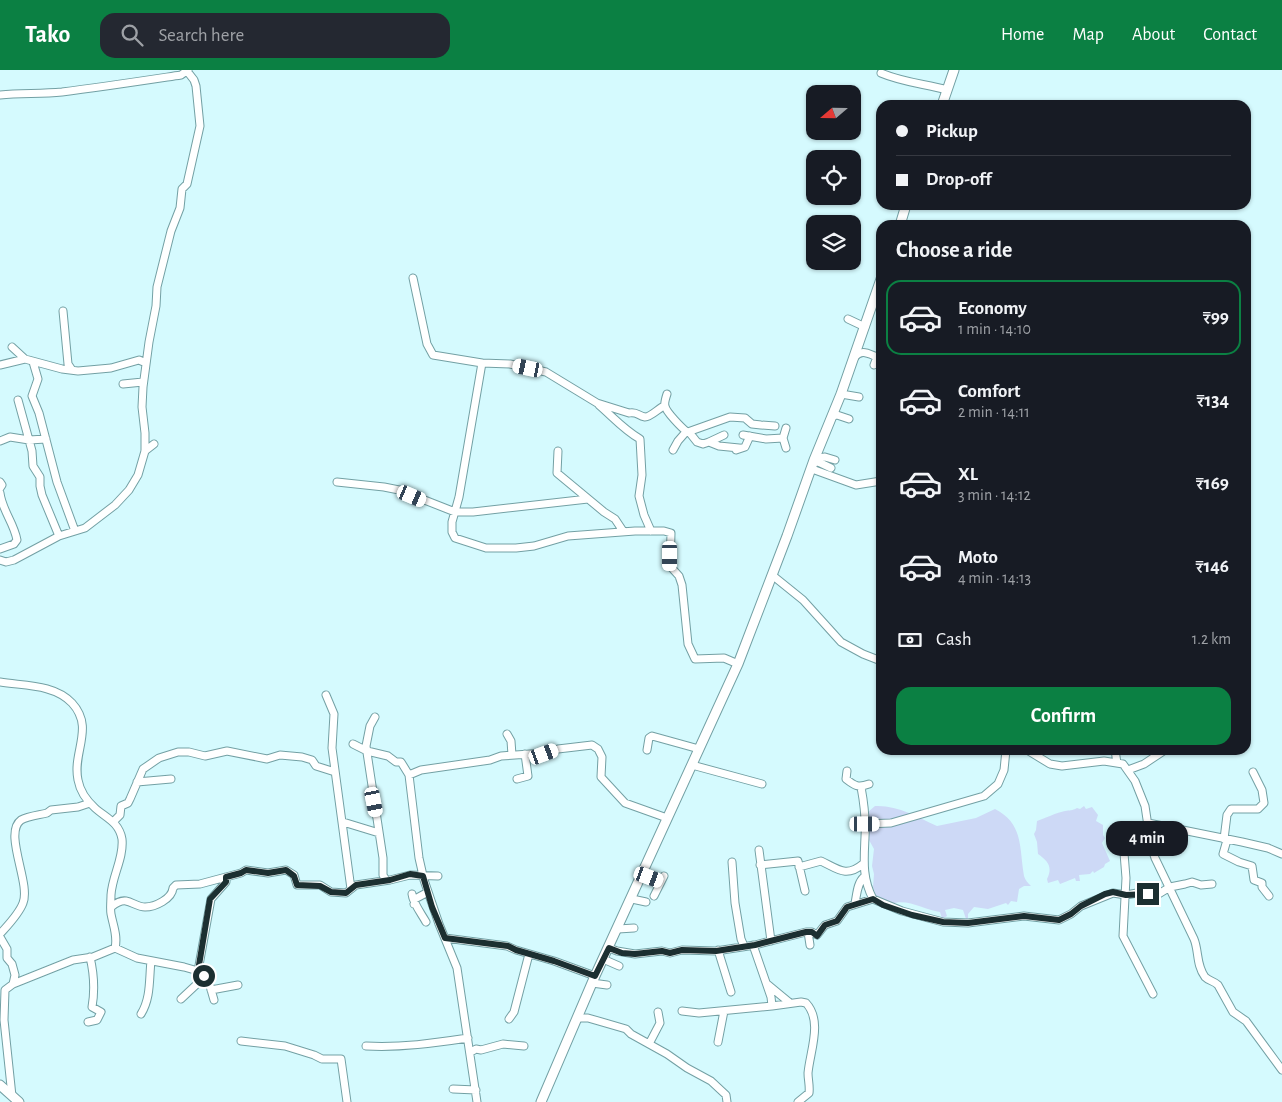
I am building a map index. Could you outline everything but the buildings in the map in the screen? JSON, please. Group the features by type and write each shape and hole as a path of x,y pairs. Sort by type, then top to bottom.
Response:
{"street":[{"path":"0,95 60,92 126,84 181,75 187,70 194,80 200,126 187,184 182,189 180,208 159,273 156,306 143,382 142,407 146,433 145,451 138,475 130,490 85,528 58,536 24,555 2,563"},
{"path":"944,100 954,70"},
{"path":"880,73 918,85 930,85 947,90"},
{"path":"413,278 427,344 433,355 482,363 510,364 546,372 596,403 614,417 620,425 640,439 642,475 639,496 650,531"},
{"path":"541,1102 603,959 738,664 841,394 876,294"},
{"path":"63,312 68,364 72,370"},
{"path":"848,318 865,327"},
{"path":"12,347 25,359 72,370 98,370 139,360 146,363"},
{"path":"852,359 857,353 862,351 876,357"},
{"path":"0,365 25,359"},
{"path":"874,364 876,359"},
{"path":"33,362 38,379 32,396 39,413 57,482 75,531"},
{"path":"482,363 452,532 456,538 486,548 516,548 534,546 568,536 624,531 664,531 671,533 670,566 679,576 682,585 688,644 696,659 724,658 738,664"},
{"path":"123,384 143,382"},
{"path":"596,403 629,413 634,412 644,417 664,406 667,394"},
{"path":"841,394 858,397"},
{"path":"18,400 29,440 33,466 40,477 42,495 58,536"},
{"path":"664,406 674,421 697,442 703,444 724,436"},
{"path":"832,416 838,415 849,418"},
{"path":"673,450 678,441 688,432 717,420 730,417 745,418 752,424 775,426"},
{"path":"786,428 783,438 786,448"},
{"path":"0,441 10,436 29,440 46,438"},
{"path":"709,442 737,449 745,447 746,436 783,438"},
{"path":"145,451 154,444"},
{"path":"558,451 557,473 615,519 624,531"},
{"path":"814,463 819,458 825,457 835,460"},
{"path":"814,463 831,468"},
{"path":"814,463 856,485 876,483"},
{"path":"0,482 2,485 0,488"},
{"path":"337,482 399,490 455,512 473,512 588,499"},
{"path":"0,493 2,504 16,530 17,540 14,544 0,549"},
{"path":"121,499 130,502"},
{"path":"772,575 803,600 841,642 876,659"},
{"path":"0,682 56,691 70,702 80,714 83,728 77,763 82,794 96,809 117,825 122,837 122,850 111,892 115,948"},
{"path":"326,695 334,714 332,748 351,889"},
{"path":"375,717 367,737 367,752 383,858 383,875 386,880"},
{"path":"507,734 511,741 512,755"},
{"path":"647,750 652,736 699,749"},
{"path":"353,744 367,752 388,756 396,762 401,762 408,775 423,876 457,968 477,1102"},
{"path":"408,775 427,769 512,755 544,754 558,749 594,746 602,756 601,777 622,800 640,809 667,818"},
{"path":"113,822 120,815 120,806 128,803 143,769 159,758 178,752 189,752 205,756 227,751 266,759 280,755 302,757 312,760 316,766 335,772"},
{"path":"517,779 528,776 526,754"},
{"path":"865,824 891,823 984,796 998,784 1004,770 1006,755"},
{"path":"1035,755 1050,764 1062,766 1104,761 1123,764 1128,770 1145,806 1154,854 1198,947 1198,961 1204,975 1208,980 1218,985 1233,1012 1246,1021 1282,1070"},
{"path":"1116,755 1117,763"},
{"path":"1128,770 1148,762 1158,755"},
{"path":"692,765 762,784"},
{"path":"847,772 846,779 855,786 869,784"},
{"path":"1253,772 1262,790 1264,803 1258,809 1230,809 1227,814 1223,854 1234,854 1240,862 1252,866 1254,880 1262,883 1262,887 1269,896"},
{"path":"137,782 171,779"},
{"path":"861,786 865,824 864,877 873,899 883,905 912,915 943,922 968,923 1024,916 1059,920 1081,906 1113,892 1126,895 1137,893 1156,896 1170,888 1192,882 1201,885 1212,884"},
{"path":"13,984 15,975 12,964 7,958 7,949 0,936 24,903 22,876 14,840 17,824 21,820 47,813 50,810 71,808 90,802"},
{"path":"342,822 379,833"},
{"path":"1148,823 1268,848 1282,854"},
{"path":"1120,840 1126,870 1123,936 1153,994"},
{"path":"759,850 771,941"},
{"path":"760,865 798,861 805,891"},
{"path":"799,867 821,861 835,870 850,872 863,864"},
{"path":"732,862 735,903 741,939 744,946"},
{"path":"111,907 116,903 126,901 143,907 154,905 170,896 176,885 200,884 246,870 268,873 286,870 294,876 297,885 320,886 331,892 346,893 356,885 410,874 438,876"},
{"path":"642,875 663,879 654,896"},
{"path":"180,999 196,984 200,973 210,899 226,882 226,877"},
{"path":"855,903 857,888 864,877"},
{"path":"414,905 416,899 428,892"},
{"path":"412,894 414,905 419,908 426,922"},
{"path":"632,899 646,902"},
{"path":"609,948 622,953 635,954 662,951 670,953 682,950 718,950 753,945 808,932 812,932 817,936 825,925 837,921 844,909 855,903 873,899"},
{"path":"618,929 634,928"},
{"path":"808,932 810,945"},
{"path":"445,938 508,946 607,986"},
{"path":"753,945 771,997 772,1006"},
{"path":"16,1099 4,1020 5,990 13,984 73,960 90,958 115,948 137,958 200,973 211,990 214,1000"},
{"path":"718,950 732,992"},
{"path":"509,1019 514,1012 529,954"},
{"path":"88,1022 97,1020 101,1012 92,1007 94,980 90,958"},
{"path":"603,959 619,966"},
{"path":"141,1014 148,999 151,961"},
{"path":"766,984 790,1003"},
{"path":"211,990 238,986"},
{"path":"682,1011 724,1011 790,1003 806,1003 812,1013 815,1028 808,1074 809,1093 798,1102"},
{"path":"718,1042 724,1011"},
{"path":"650,1044 660,1023 658,1012"},
{"path":"577,1018 588,1018 626,1029 631,1034 715,1084 726,1095 727,1102"},
{"path":"366,1046 435,1043 468,1038"},
{"path":"241,1041 285,1046 322,1059 341,1059 347,1102"},
{"path":"471,1052 476,1049 481,1050 503,1044 524,1046"},
{"path":"0,1085 16,1099"},
{"path":"453,1089 476,1090"}],"water":[{"path":"875,806 892,807 915,815 937,826 976,818 995,809 1004,815 1016,829 1024,876 1031,886 1024,886 1019,889 1017,902 1011,901 1008,905 1006,903 988,909 974,907 968,914 968,919 966,919 963,910 954,908 945,910 947,916 942,919 940,912 910,903 891,904 876,896 873,887 874,874 872,866 874,849 869,840 867,826 868,812"},
{"path":"1084,806 1086,809 1092,807 1098,815 1096,821 1103,825 1103,835 1105,838 1102,843 1110,861 1094,873 1093,871 1090,874 1079,875 1080,881 1076,881 1075,878 1060,884 1058,880 1048,883 1047,879 1050,871 1047,862 1038,854 1034,834 1037,821 1062,812 1080,809"}],"route":[{"path":"204,976 198,971 210,899 226,882 226,877 246,870 259,873 286,870 294,876 297,885 320,886 331,892 346,893 356,885 390,880 410,874 423,876 432,907 445,938 508,946 595,976 609,948 622,953 635,954 662,951 670,953 682,950 716,951 755,945 806,932 812,932 817,936 825,925 837,921 844,909 866,900 873,899 883,905 912,915 943,922 968,923 994,921 1018,916 1034,916 1059,920 1105,894 1113,892 1126,895 1148,894"}]}
